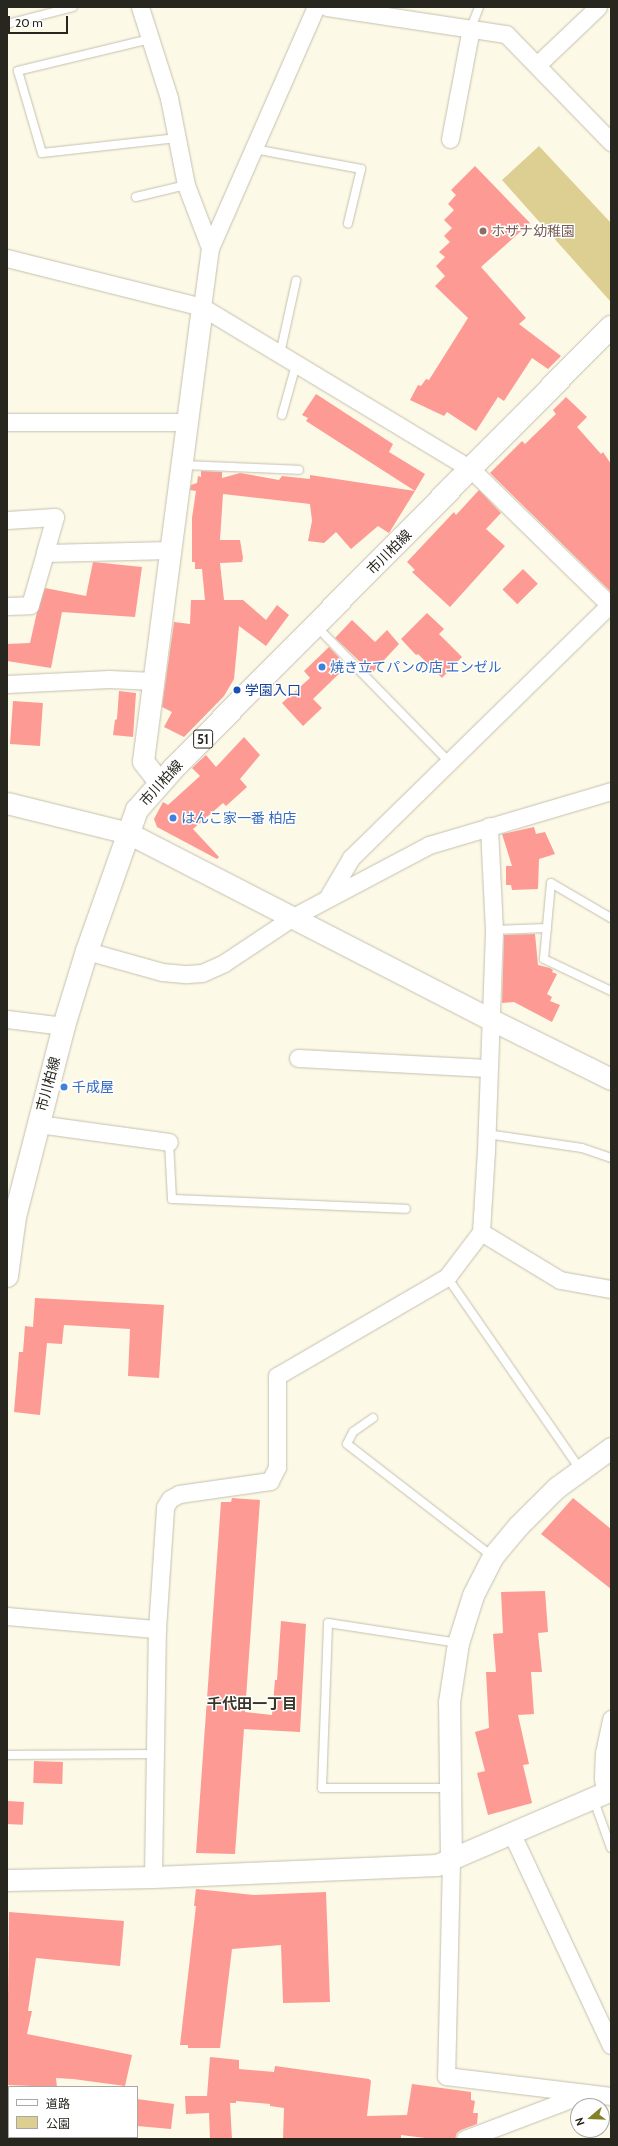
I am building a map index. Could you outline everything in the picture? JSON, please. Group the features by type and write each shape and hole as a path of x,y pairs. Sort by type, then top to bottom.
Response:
{"main road":[{"name":"市川柏線","path":"7,1276 15,1217 64,1026 87,951 137,810 160,783 611,327"}],"street":[{"path":"140,7 169,98 186,185 210,248"},
{"path":"160,783 143,761 210,248 316,7"},
{"path":"326,7 506,34 611,142"},
{"path":"537,66 598,7"},
{"path":"450,139 472,28"},
{"path":"7,258 202,307 471,469 610,605 448,761 351,858 328,898"},
{"path":"7,422 188,422"},
{"path":"7,520 55,517 30,605 7,606"},
{"path":"45,553 171,550"},
{"path":"7,684 109,679 154,681"},
{"path":"87,951 162,972 187,974 202,972 224,963 293,917 429,845 611,791"},
{"path":"7,803 128,833 490,1019 611,1079"},
{"path":"153,1877 157,1629 165,1507 170,1499 179,1494 270,1480 277,1467 277,1376 447,1277 481,1232 487,1134 488,1068 494,930 489,826"},
{"path":"7,1019 64,1026"},
{"path":"298,1058 488,1068"},
{"path":"38,1124 169,1142"},
{"path":"481,1232 560,1280 611,1289"},
{"path":"611,1448 541,1502 492,1556 473,1595 458,1643 449,1702 451,1861 446,2076 584,2094 611,2096"},
{"path":"7,1616 157,1629"},
{"path":"7,1880 153,1877 437,1865 451,1861 511,1832 603,1793 604,1752 611,1719"},
{"path":"511,1832 611,2045"},
{"path":"464,2139 584,2094"}],"lane":[{"path":"7,24 72,7"},
{"path":"472,28 479,7"},
{"path":"150,38 18,71 42,153 176,138"},
{"path":"254,149 361,169 348,224"},
{"path":"136,197 186,185"},
{"path":"280,355 296,281"},
{"path":"282,415 296,365"},
{"path":"182,465 299,470"},
{"path":"316,626 448,761"},
{"path":"611,918 551,883 544,958 611,991"},
{"path":"494,930 547,928"},
{"path":"487,1134 582,1148 611,1158"},
{"path":"169,1142 172,1199 406,1209"},
{"path":"447,1277 581,1470"},
{"path":"373,1418 353,1432 347,1444 492,1556"},
{"path":"450,1788 322,1788 328,1623 458,1643"},
{"path":"7,1755 155,1754"},
{"path":"603,1793 611,1848"}],"green space":[{"path":"539,146 611,223 610,301 502,180"}],"building":[{"path":"475,166 530,223 481,267 526,318 519,324 561,356 548,369 532,358 504,401 498,397 476,431 447,412 444,416 410,400 418,385 421,386 426,379 429,380 468,318 435,286 445,276 436,266 445,257 439,252 450,242 444,236 452,228 444,220 454,210 448,204 456,195 451,190"},
{"path":"316,394 393,444 389,452 425,474 415,491 306,421 308,418 302,415"},
{"path":"566,397 587,417 577,427 601,454 603,452 611,464 611,592 490,473 522,441 525,444 556,414 553,410"},
{"path":"201,471 222,472 222,478 240,473 279,480 282,476 310,479 310,475 415,491 389,533 378,526 351,549 336,532 324,543 308,541 312,521 310,504 223,494 220,540 240,540 243,558 242,562 220,563 224,600 243,600 266,620 277,605 289,615 266,646 239,626 234,679 224,696 184,737 164,727 172,712 162,707 174,622 190,624 191,600 205,600 202,569 195,569 195,562 192,562 192,518 196,491 190,490 191,485 197,483 198,476 201,477"},
{"path":"479,490 501,513 486,529 505,546 450,607 412,572 415,570 407,562 454,512 456,515"},
{"path":"93,562 142,567 135,617 62,612 51,668 7,661 7,644 30,643 37,612 45,588 86,596"},
{"path":"523,569 538,584 517,604 502,590"},
{"path":"427,613 444,629 439,634 462,657 442,678 418,654 416,655 401,639"},
{"path":"352,620 375,642 387,630 399,644 372,673 335,638"},
{"path":"329,647 347,666 313,699 322,708 303,726 282,703 310,678 304,671"},
{"path":"119,691 136,693 133,737 113,735 115,720 117,719"},
{"path":"13,701 43,703 40,746 10,744"},
{"path":"244,737 260,755 240,779 247,787 226,806 223,803 193,829 219,857 217,859 157,827 154,819 163,802 168,805 200,776 192,768 206,755 216,767"},
{"path":"534,827 536,834 545,832 555,854 539,859 538,889 512,890 511,885 506,885 506,866 512,866 502,834"},
{"path":"535,934 538,965 550,968 553,970 552,972 557,974 547,994 552,997 550,1001 560,1005 552,1022 514,1002 502,1003 504,935"},
{"path":"35,1298 164,1305 159,1378 128,1376 130,1329 64,1325 62,1344 47,1343 40,1415 14,1412 19,1352 23,1352 25,1326 33,1327"},
{"path":"232,1498 260,1500 245,1712 272,1715 275,1680 277,1680 281,1621 306,1624 300,1732 244,1729 235,1854 196,1853 221,1502 231,1502"},
{"path":"573,1498 611,1529 611,1589 541,1534"},
{"path":"545,1591 548,1632 538,1633 542,1672 531,1672 534,1714 518,1715 529,1764 523,1765 532,1803 488,1815 477,1773 485,1771 475,1732 489,1728 486,1672 496,1672 493,1634 503,1633 501,1592"},
{"path":"34,1761 63,1762 62,1784 33,1783"},
{"path":"7,1801 24,1802 23,1825 7,1824"},
{"path":"196,1889 254,1895 326,1892 330,2002 283,2003 281,1945 232,1949 220,2048 188,2048 188,2045 180,2045 196,1906 194,1906"},
{"path":"9,1912 124,1921 120,1966 36,1958 28,2011 32,2011 27,2034 132,2055 125,2086 56,2078 57,2086 7,2085"},
{"path":"210,2057 239,2060 239,2069 274,2072 275,2066 369,2079 371,2081 367,2116 407,2115 412,2084 471,2092 471,2100 475,2101 473,2113 478,2113 477,2124 461,2130 457,2133 455,2139 433,2139 401,2135 401,2139 283,2139 284,2108 270,2106 270,2104 236,2101 236,2103 230,2103 232,2139 210,2139 209,2113 186,2114 185,2096 207,2096"},
{"path":"138,2099 174,2104 171,2129 138,2126"}],"place":[{"name":"ホザナ幼稚園","path":"483,231"},
{"name":"焼き立てパンの店 エンゼル","path":"322,667"},
{"name":"学園入口","path":"237,690"},
{"name":"はんこ家一番 柏店","path":"173,818"},
{"name":"千成屋","path":"64,1087"}],"district":[{"name":"千代田一丁目","path":"252,1705"}]}
